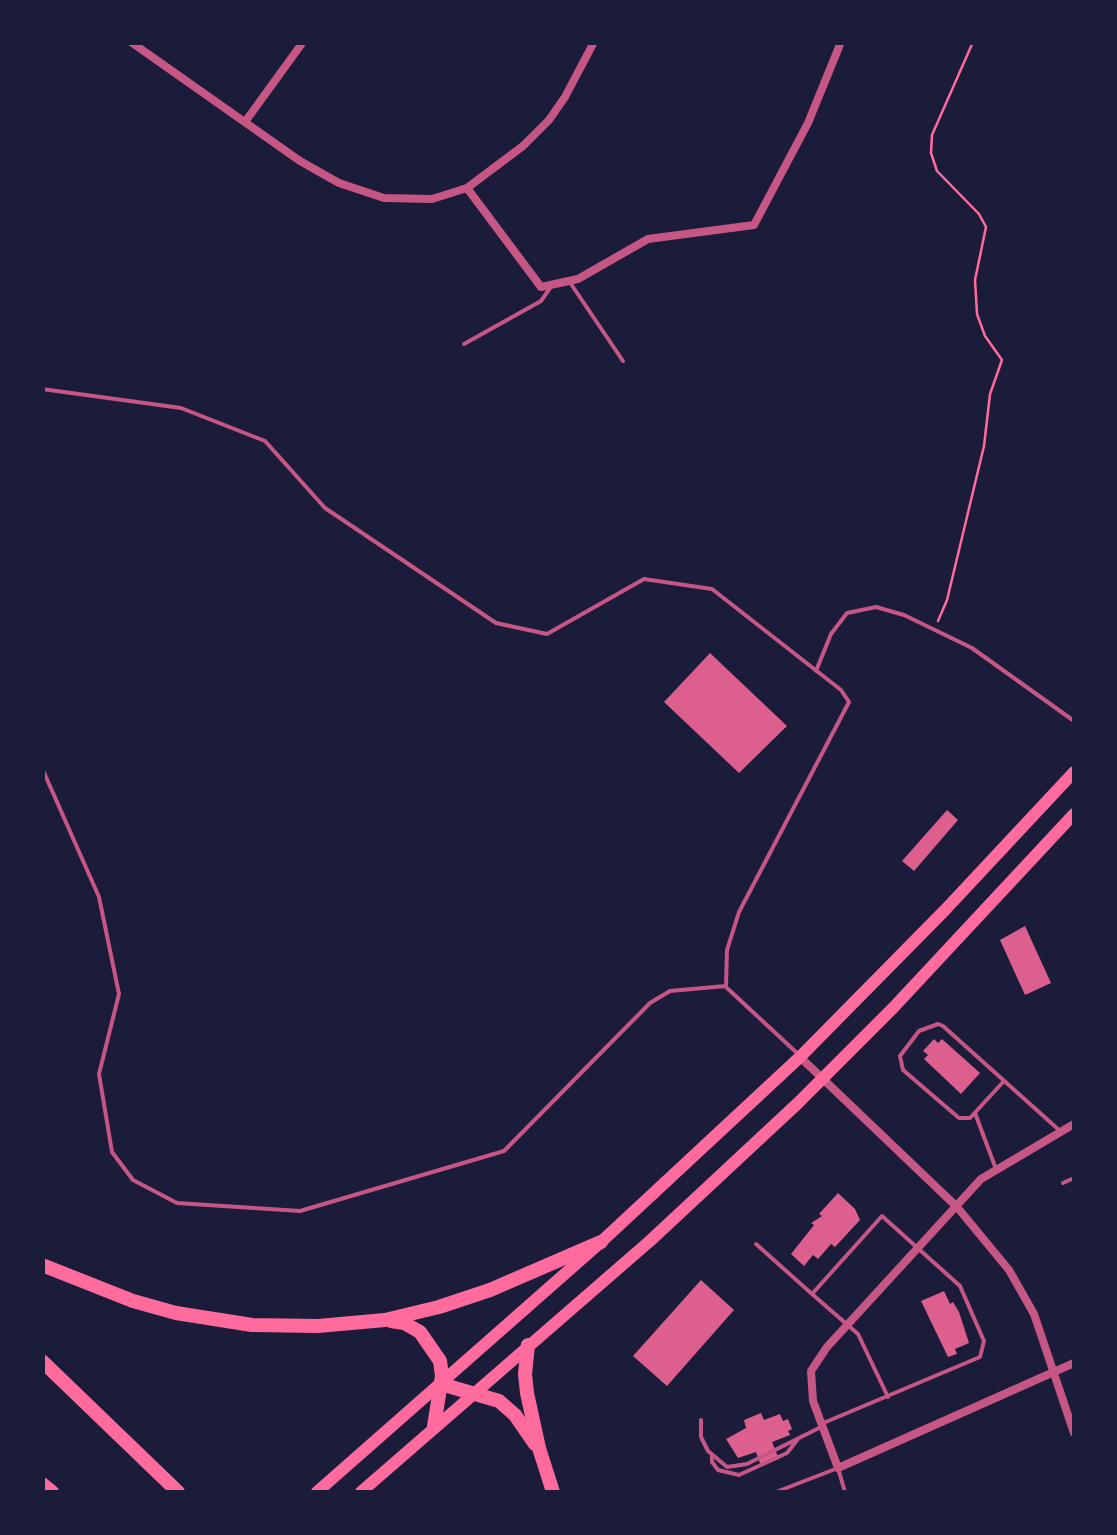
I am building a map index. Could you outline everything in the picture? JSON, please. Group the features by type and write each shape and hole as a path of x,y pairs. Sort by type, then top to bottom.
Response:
{"highway":[{"path":"317,1492 600,1242 800,1057 1074,772"},
{"path":"361,1492 651,1240 822,1078 893,1008 1074,814"},
{"path":"42,1265 132,1301 206,1319 284,1326 385,1320 490,1290 600,1242"},
{"path":"385,1320 412,1327 426,1338 440,1361 441,1384 434,1426"},
{"path":"528,1346 525,1374 539,1448 553,1492"},
{"path":"42,1360 178,1492"},
{"path":"441,1384 499,1402 510,1410 539,1448"},
{"path":"42,1484 52,1492"}],"street":[{"path":"131,42 300,161 339,183 384,198 432,199 468,188 523,146 549,120 581,71 594,42"},
{"path":"245,122 304,42"},
{"path":"468,188 541,287 569,281 648,239 754,225 808,123 841,42"},
{"path":"800,1057 957,1207 1017,1284 1034,1314 1074,1434"},
{"path":"1074,1124 981,1179 811,1371 812,1401 838,1468 1074,1364"}],"lane":[{"path":"569,281 623,360"},
{"path":"464,344 541,300 552,284"},
{"path":"42,388 181,408 265,440 325,508 496,623 547,634 644,579 712,589 841,690 850,702 739,912 727,950 726,986 800,1057"},
{"path":"816,671 831,634 847,613 876,608 936,629 1010,672 1074,721"},
{"path":"42,768 99,896 119,994 99,1074 112,1152 132,1180 176,1203 300,1211 504,1151 650,1003 670,992 726,986"},
{"path":"1004,1081 970,1118 959,1118 903,1070 899,1062 902,1050 919,1031 938,1024 1004,1081 1062,1134"},
{"path":"975,1113 996,1169"},
{"path":"1063,1183 1074,1178"},
{"path":"701,1420 702,1437 712,1454 723,1465 740,1466 822,1425 980,1357 984,1341 960,1286 882,1216 812,1294"},
{"path":"756,1244 858,1334 888,1397"},
{"path":"776,1492 838,1468 845,1492"}],"path":[{"path":"936,629 984,446 990,394 1002,360 985,336 977,314 976,280 986,228 979,214 938,171 931,153 932,135 973,42"}],"building":[{"path":"710,653 787,726 739,773 664,702"},
{"path":"947,810 958,820 914,871 902,861"},
{"path":"1025,926 1051,983 1025,995 1000,940"},
{"path":"934,1039 938,1043 942,1039 980,1073 961,1094 924,1059 928,1055 923,1051"},
{"path":"838,1193 855,1209 860,1220 835,1247 831,1244 818,1259 813,1255 804,1266 791,1254 814,1225 811,1223 822,1216 819,1214"},
{"path":"701,1280 734,1310 667,1386 633,1356"},
{"path":"944,1291 959,1312 969,1343 948,1357 921,1301"},
{"path":"761,1413 764,1420 780,1414 783,1421 788,1419 792,1429 788,1431 790,1435 772,1442 779,1459 761,1466 756,1452 738,1458 726,1439 746,1428 744,1420"}]}
